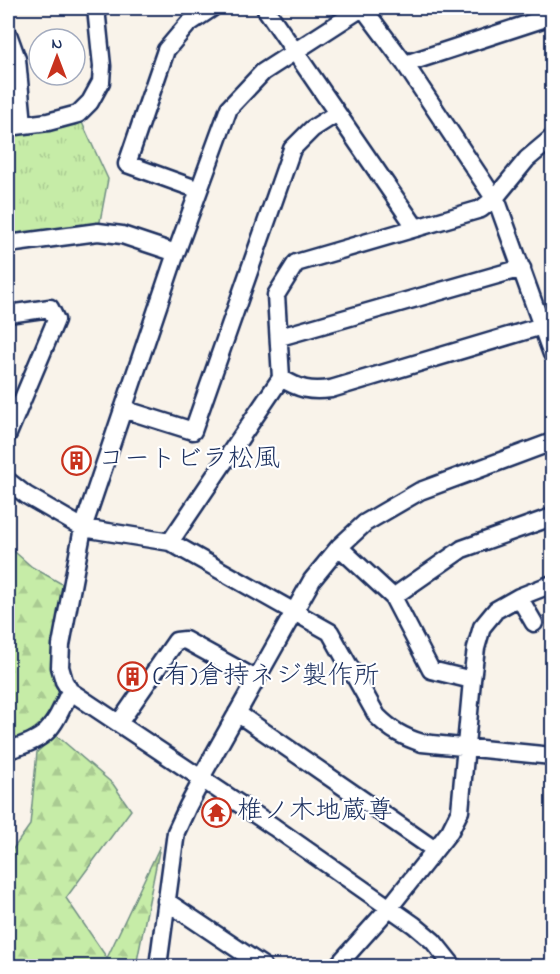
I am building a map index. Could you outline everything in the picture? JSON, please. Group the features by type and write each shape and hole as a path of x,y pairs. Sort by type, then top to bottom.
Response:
{"street":[{"path":"8,34 17,59 15,125 48,122 78,114 90,102 101,82 102,66 96,8"},
{"path":"199,190 127,164 166,51 188,24 212,8"},
{"path":"265,8 417,228"},
{"path":"453,966 433,941 389,908 70,691 60,667 61,645 83,528 176,253 229,108 263,72 363,8 405,64 495,198 552,354"},
{"path":"405,64 552,16"},
{"path":"123,409 193,431 292,149 312,129 337,113"},
{"path":"170,542 281,378 276,295 296,263 481,209 495,198 527,159 552,138"},
{"path":"8,244 98,232 122,235 176,253"},
{"path":"280,337 522,268"},
{"path":"8,314 50,308 56,320 8,434"},
{"path":"281,378 296,387 316,391 332,389 542,326"},
{"path":"158,966 176,832 203,774 312,580 339,547 364,523 420,491 552,442"},
{"path":"8,481 26,495 83,528 170,542 330,632 377,716 387,727 403,737 422,742 552,756"},
{"path":"393,597 462,549 552,517"},
{"path":"339,547 393,597 431,670 472,680"},
{"path":"337,966 389,908 450,831 460,811 472,680 476,648 482,627 496,610 519,597 552,584"},
{"path":"519,597 534,623"},
{"path":"119,723 176,641 185,640 256,680"},
{"path":"8,750 28,744 53,726 70,691"},
{"path":"237,713 435,850"},
{"path":"166,901 263,966"}],"green space":[{"path":"78,114 108,179 98,232 8,244 8,127"},
{"path":"8,546 32,567 62,584 53,667 62,691 52,709 35,729 8,741"},
{"path":"56,735 113,784 131,810 66,898 107,958 160,846 136,966 8,966 8,950 12,950 8,931 8,856 30,825 37,752"}],"place":[{"name":"コートビラ松風","path":"77,460"},
{"name":"(有)倉持ネジ製作所","path":"132,677"},
{"name":"椎ノ木地蔵尊","path":"216,812"}]}
